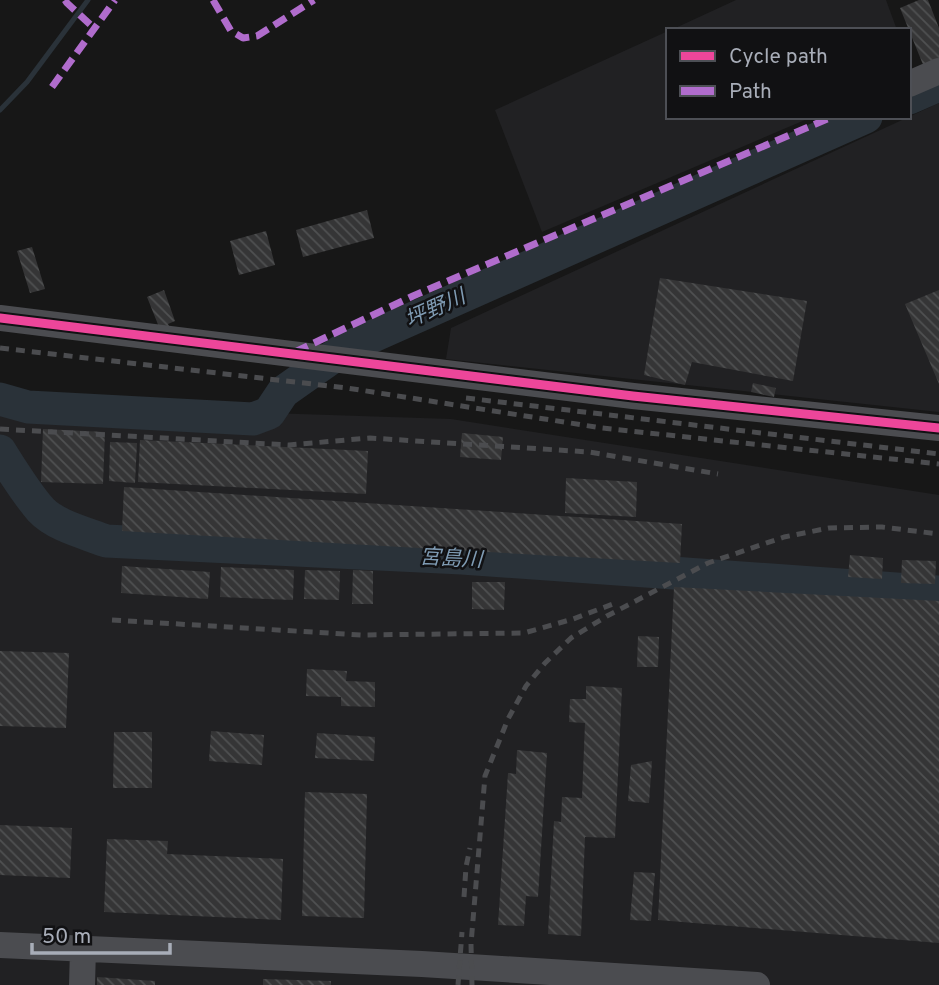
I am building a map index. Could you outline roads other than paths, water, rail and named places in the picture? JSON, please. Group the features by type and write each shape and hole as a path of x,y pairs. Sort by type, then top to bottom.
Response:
{"street":[{"path":"911,83 939,72"},
{"path":"0,318 633,397 939,428"},
{"path":"0,946 83,949 349,973 757,985"},
{"path":"82,985 83,949"}],"waterway":[{"path":"0,110 27,82 88,0"},
{"name":"坪野川","path":"911,97 939,85"},
{"name":"坪野川","path":"0,399 28,407 253,419 269,413 283,392 344,349 862,119"},
{"name":"宮島川","path":"0,451 19,481 47,516 106,541 462,558 939,592"}],"railway":[{"path":"0,348 347,388 602,428 939,464"},
{"path":"466,398 939,454"},
{"path":"0,429 289,445 370,438 589,452 718,474"},
{"path":"472,985 471,944 485,776 508,719 526,686 545,663 571,638 607,616 708,563 784,537 829,528 882,527 939,534"},
{"path":"112,620 361,635 524,633 613,604"},
{"path":"464,897 470,848"},
{"path":"458,985 462,932"}]}
